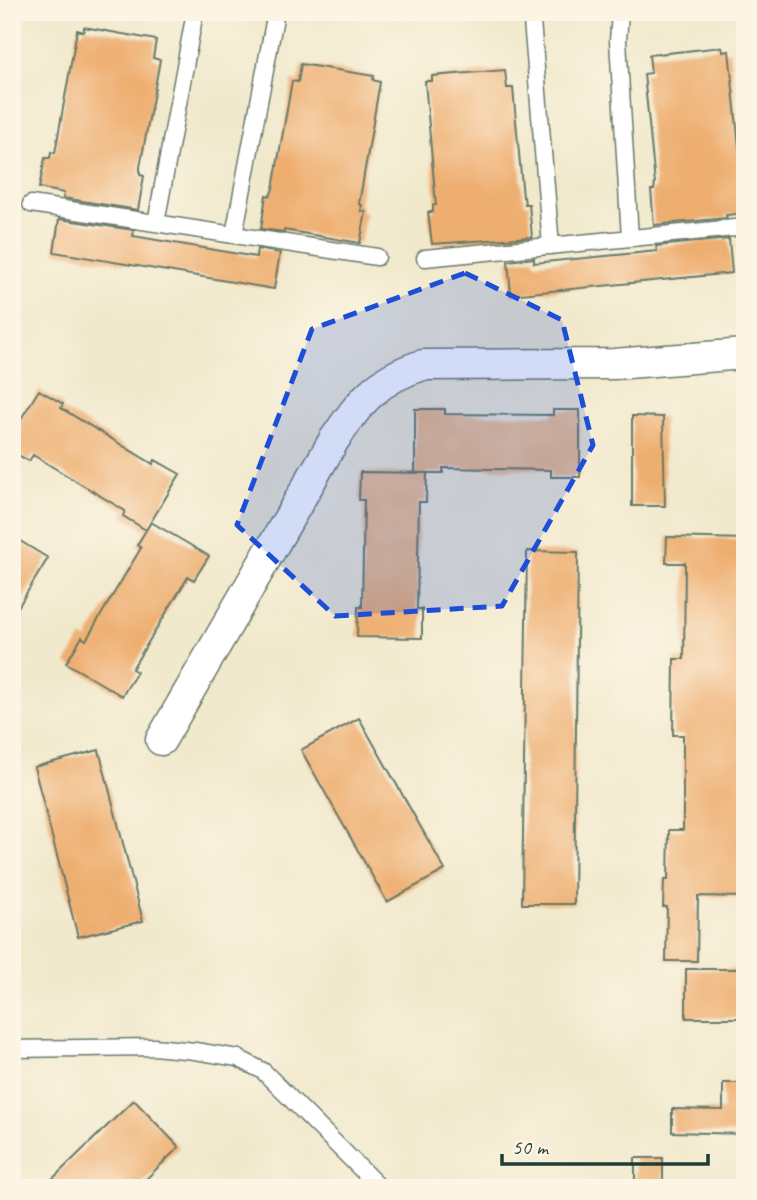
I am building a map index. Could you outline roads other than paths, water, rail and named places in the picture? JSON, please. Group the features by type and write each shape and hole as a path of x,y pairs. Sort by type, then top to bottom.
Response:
{"street":[{"path":"161,740 334,440 360,403 384,382 401,371 423,365 614,364 745,354"}],"lane":[{"path":"156,223 195,12"},
{"path":"234,235 276,12"},
{"path":"534,12 532,21 551,246"},
{"path":"620,12 618,41 630,239"},
{"path":"31,204 377,257"},
{"path":"425,258 745,227"},
{"path":"12,1049 154,1047 238,1058 262,1071 380,1188"}]}
